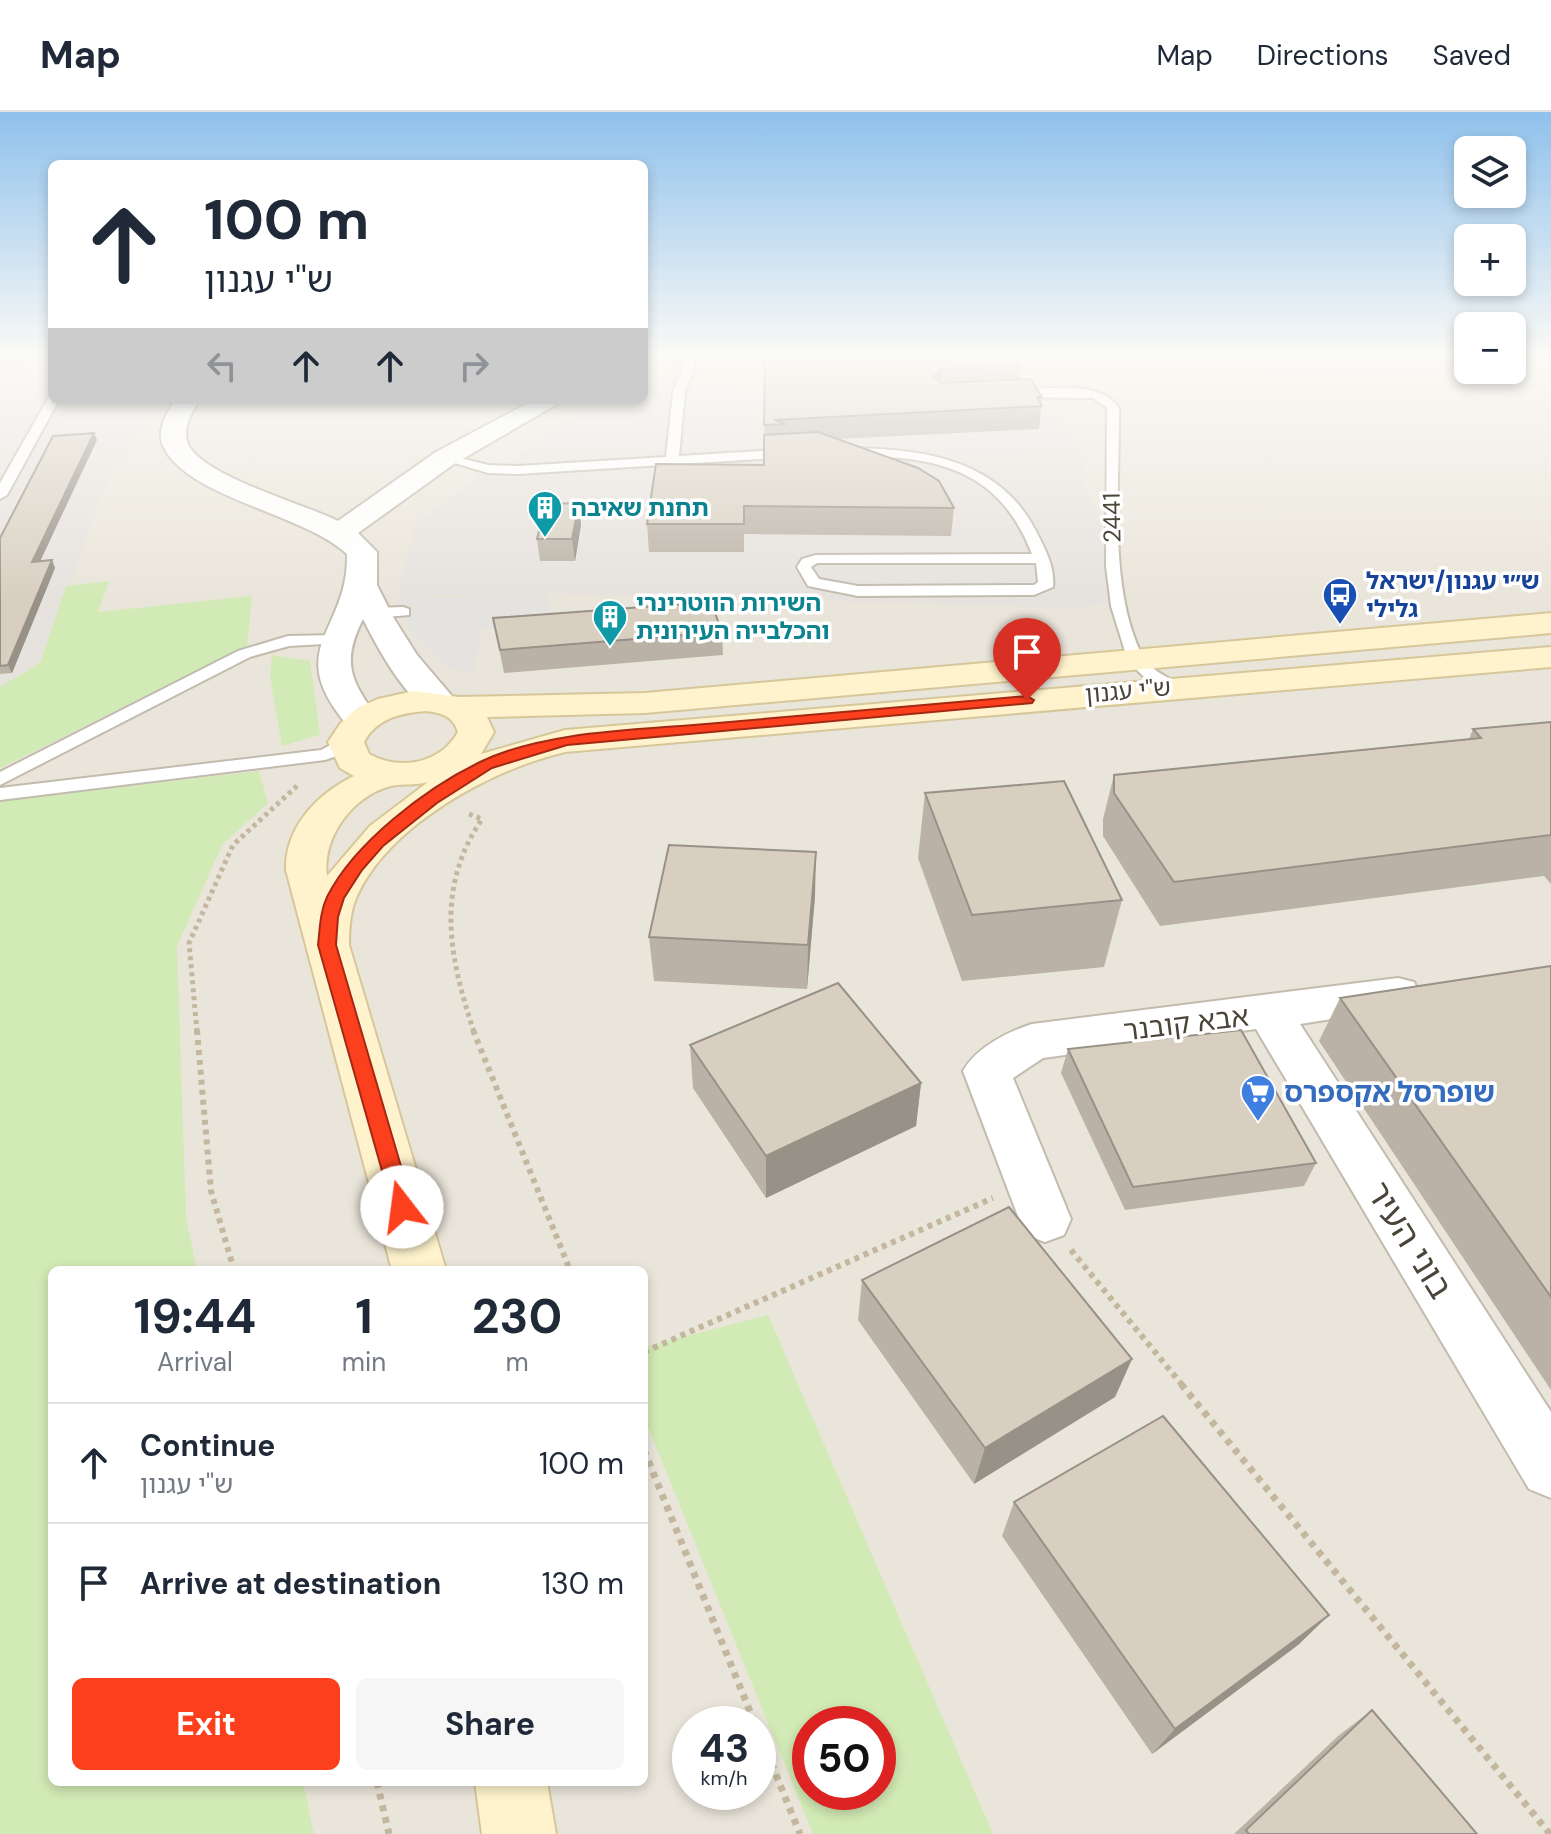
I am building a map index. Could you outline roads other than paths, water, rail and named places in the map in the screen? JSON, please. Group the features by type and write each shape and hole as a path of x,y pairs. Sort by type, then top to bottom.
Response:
{"main road":[{"name":"ש''י עגנון","path":"354,731 398,704 645,703 1134,657 1551,623"},
{"name":"ש''י עגנון","path":"327,945 329,917 336,898 356,866 377,843 431,799 502,758 565,741 1551,657"},
{"path":"449,704 468,713 476,732 464,752"},
{"path":"418,1266 305,863 309,846 327,813 356,788 392,774 432,769 464,752 559,734 881,714"},
{"path":"354,731 348,752 362,767 392,774"},
{"path":"512,1786 519,1834"}],"street":[{"path":"175,437 177,448 190,464 212,478 339,533 362,552 380,603 416,680 449,704"},
{"path":"339,533 445,458 483,437"},
{"path":"354,731 349,707 335,679 336,640 380,603"},
{"name":"אבא קובנר","path":"1038,1200 987,1071 1032,1042 1269,1013 1441,987"},
{"name":"בוני העיר","path":"1269,1013 1551,1467"}],"lane":[{"path":"0,495 5,478 30,437"},
{"path":"672,460 674,437"},
{"name":"2441","path":"1113,437 1113,566 1119,606 1134,657"},
{"path":"445,458 488,469 518,470 820,452 915,453 977,473 997,486 1024,517 1040,556 1047,579 1045,587 1034,590 829,588 813,583 804,567 807,562 816,559 1030,560 1040,556"},
{"path":"0,779 233,659 288,641 336,640"},
{"path":"1134,657 1156,679 1173,687"},
{"path":"0,794 325,755 342,748 354,731"}],"place":[{"name":"תחנת שאיבה","path":"545,539"},
{"name":"ש״י עגנון/ישראל גלילי","path":"1340,626"},
{"name":"השירות הווטרינרי והכלבייה העירונית","path":"610,648"},
{"name":"שופרסל אקספרס","path":"1258,1123"}]}
